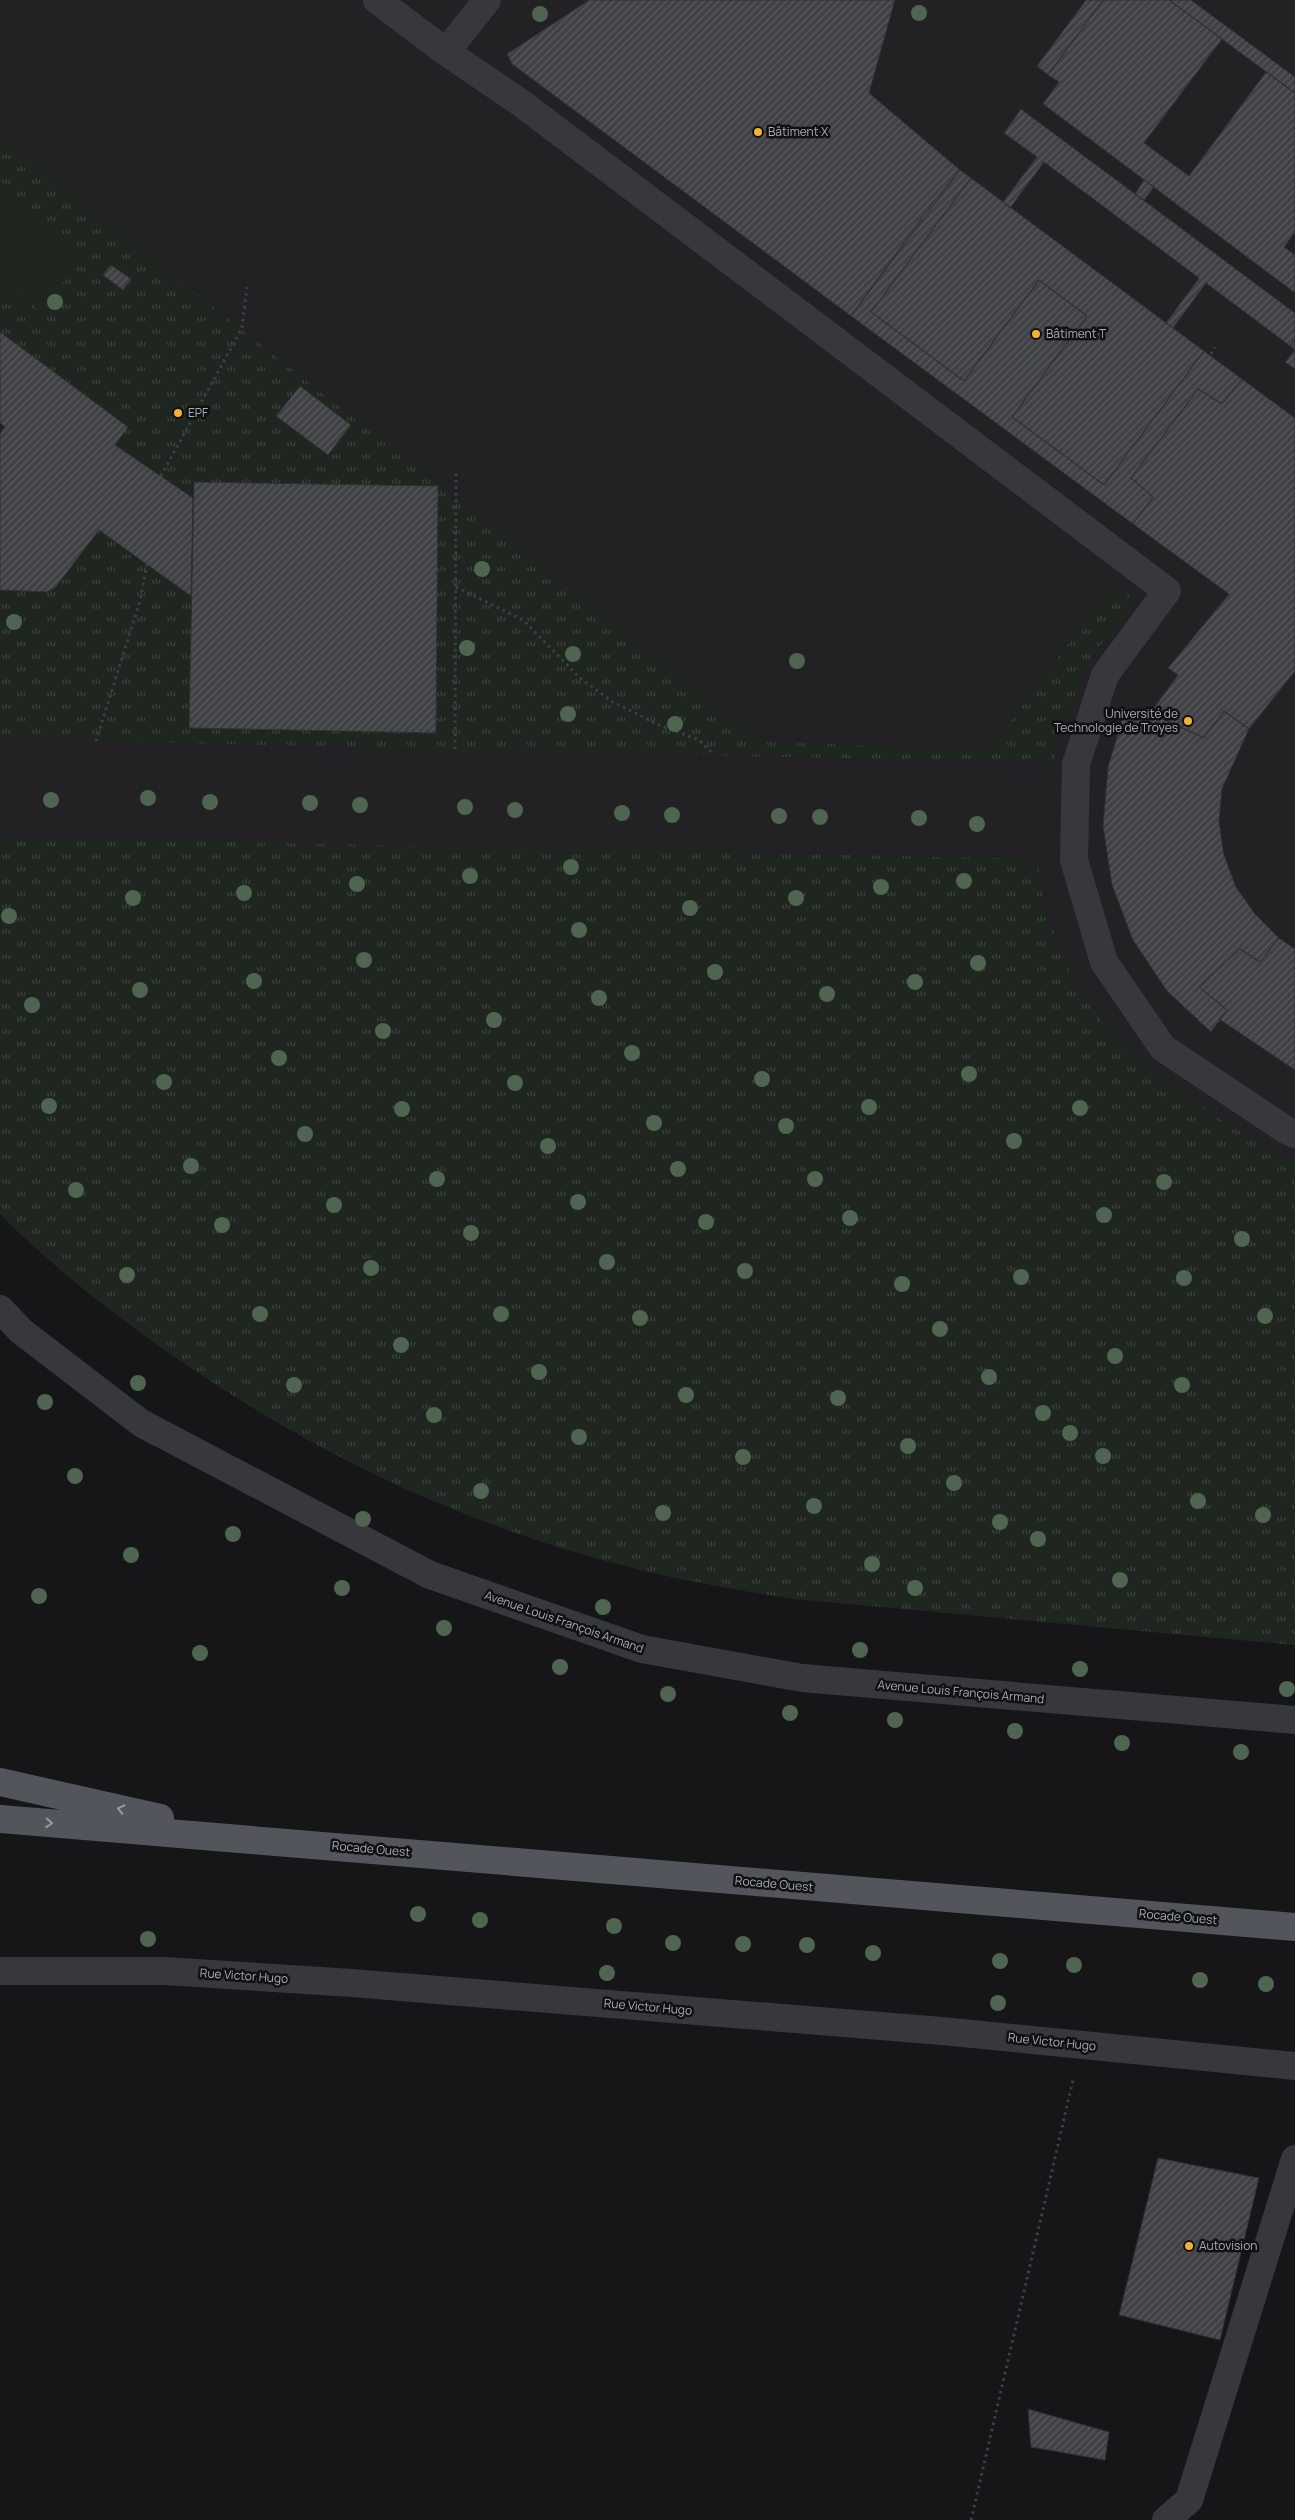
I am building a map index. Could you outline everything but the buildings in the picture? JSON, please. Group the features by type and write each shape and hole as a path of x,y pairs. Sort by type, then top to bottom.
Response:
{"main road":[{"name":"Rocade Ouest","path":"0,1782 254,1839"},
{"name":"Rocade Ouest","path":"0,1819 1295,1926"}],"street":[{"path":"376,0 446,52 521,103 1168,591 1105,675 1076,764 1074,860 1104,962 1163,1048 1286,1130 1295,1134"},
{"path":"446,52 487,0"},
{"name":"Avenue Louis François Armand","path":"0,1309 21,1331 141,1423 430,1575 642,1649 802,1678 1295,1720"},
{"name":"Rue Victor Hugo","path":"0,1972 165,1971 352,1983 932,2030 1295,2066"},
{"path":"1166,2520 1188,2500 1295,2159"}],"path":[{"path":"161,476 242,328 247,287"},
{"path":"1210,354 1215,347"},
{"path":"455,749 456,470"},
{"path":"96,741 140,601 147,564"},
{"path":"456,586 523,620 581,679 613,702 657,724 699,740 714,755"},
{"path":"971,2520 1081,2045"}],"shaded area":[{"path":"0,0 1295,0 1295,1614 0,1172"}],"green space":[{"name":"EPF","path":"0,138 761,741 988,751 1114,583 1135,599 1087,663 1059,736 1054,763 0,739"},
{"path":"0,191 85,252 42,312 0,282"},
{"path":"0,837 1037,859 1044,907 1067,967 1103,1024 1160,1078 1226,1123 1295,1164 1295,1645 794,1599 707,1584 621,1565 498,1527 380,1477 323,1448 212,1382 117,1316 57,1267 0,1214"}],"place":[{"name":"Bâtiment X","path":"758,132"},
{"name":"Bâtiment T","path":"1036,334"},
{"name":"EPF","path":"178,413"},
{"name":"Université de Technologie de Troyes","path":"1188,721"},
{"name":"Autovision","path":"1189,2246"}]}
